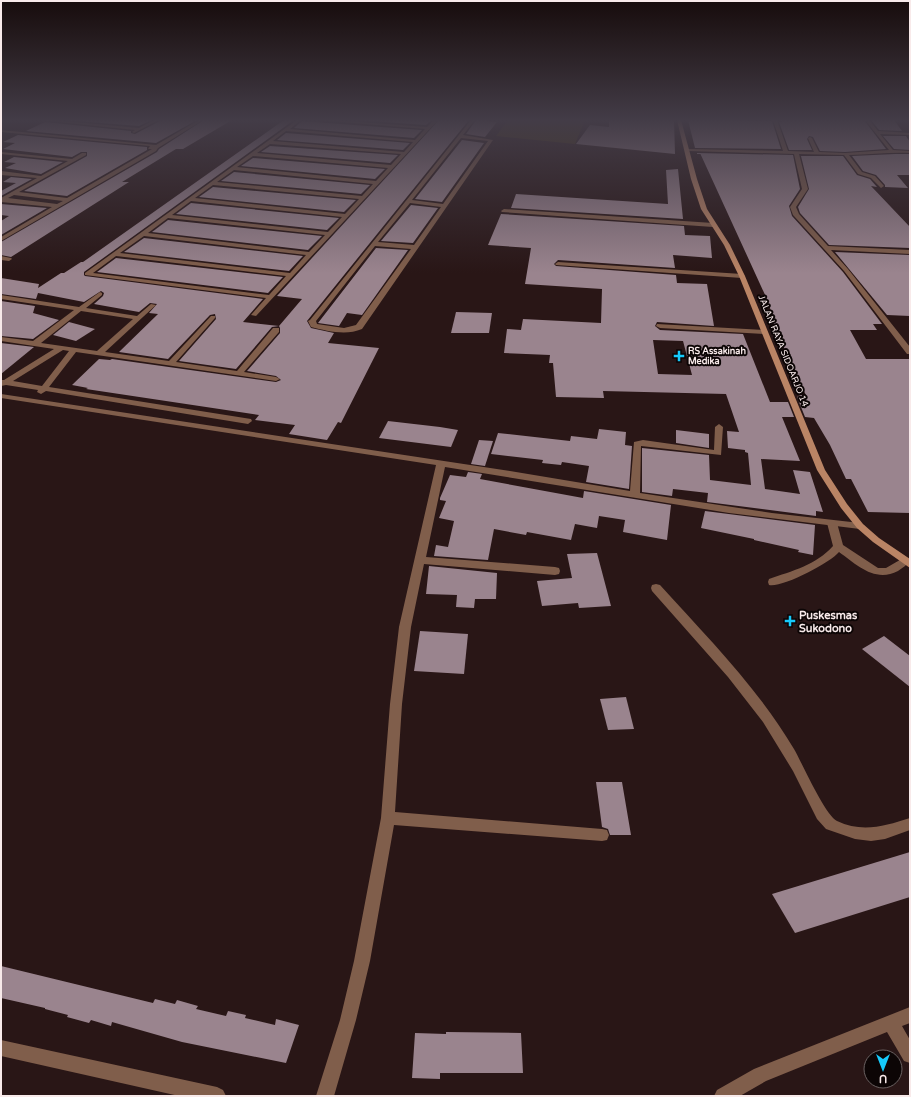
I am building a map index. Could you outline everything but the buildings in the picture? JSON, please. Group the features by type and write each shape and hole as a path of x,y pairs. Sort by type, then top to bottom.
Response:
{"main road":[{"name":"JALAN RAYA SIDOARJO 14","path":"693,171 704,209 727,245 742,276 821,470 844,506 860,526 908,562"}],"street":[{"path":"5,197 51,171"},
{"path":"1,233 107,171"},
{"path":"1,239 118,171"},
{"path":"228,171 144,234 87,274 270,297"},
{"path":"263,171 377,183"},
{"path":"254,315 387,171"},
{"path":"432,171 312,321 314,325 346,330 357,329 469,171"},
{"path":"801,171 805,189 793,207 794,211 846,270 910,352"},
{"path":"859,171 873,178 881,186"},
{"path":"1,173 40,177"},
{"path":"214,183 364,198"},
{"path":"5,197 69,200"},
{"path":"5,197 58,206"},
{"path":"190,199 347,216"},
{"path":"408,201 445,206"},
{"path":"504,211 713,225"},
{"path":"168,216 330,234"},
{"path":"144,234 310,254"},
{"path":"374,244 414,248"},
{"path":"826,248 910,252"},
{"path":"116,254 291,275"},
{"path":"1,258 9,259"},
{"path":"558,264 742,276"},
{"path":"34,344 78,309 100,294"},
{"path":"1,297 138,318"},
{"path":"99,353 152,305"},
{"path":"171,363 213,317"},
{"path":"660,326 764,332"},
{"path":"239,373 276,330"},
{"path":"1,339 276,379"},
{"path":"2,384 61,348"},
{"path":"34,401 74,350"},
{"path":"2,384 44,389 248,421"},
{"path":"1,396 758,514 832,524 860,526"},
{"path":"635,494 637,444 642,443 718,453 719,427"},
{"path":"325,1096 348,1020 362,961 388,818 396,704 405,627 442,464"},
{"path":"832,524 838,547 873,571 884,573 908,562"},
{"path":"773,582 817,564 833,554 838,547"},
{"path":"420,560 555,571"},
{"path":"656,588 743,686 776,730 822,813 830,824 863,835 876,835 910,824"},
{"path":"388,818 602,835"},
{"path":"723,1096 760,1075 890,1022 910,1016"},
{"path":"890,1022 910,1055"},
{"path":"1,1048 217,1096"}],"place":[{"name":"RS Assakinah Medika","path":"679,356"},
{"name":"Puskesmas Sukodono","path":"790,621"}]}
